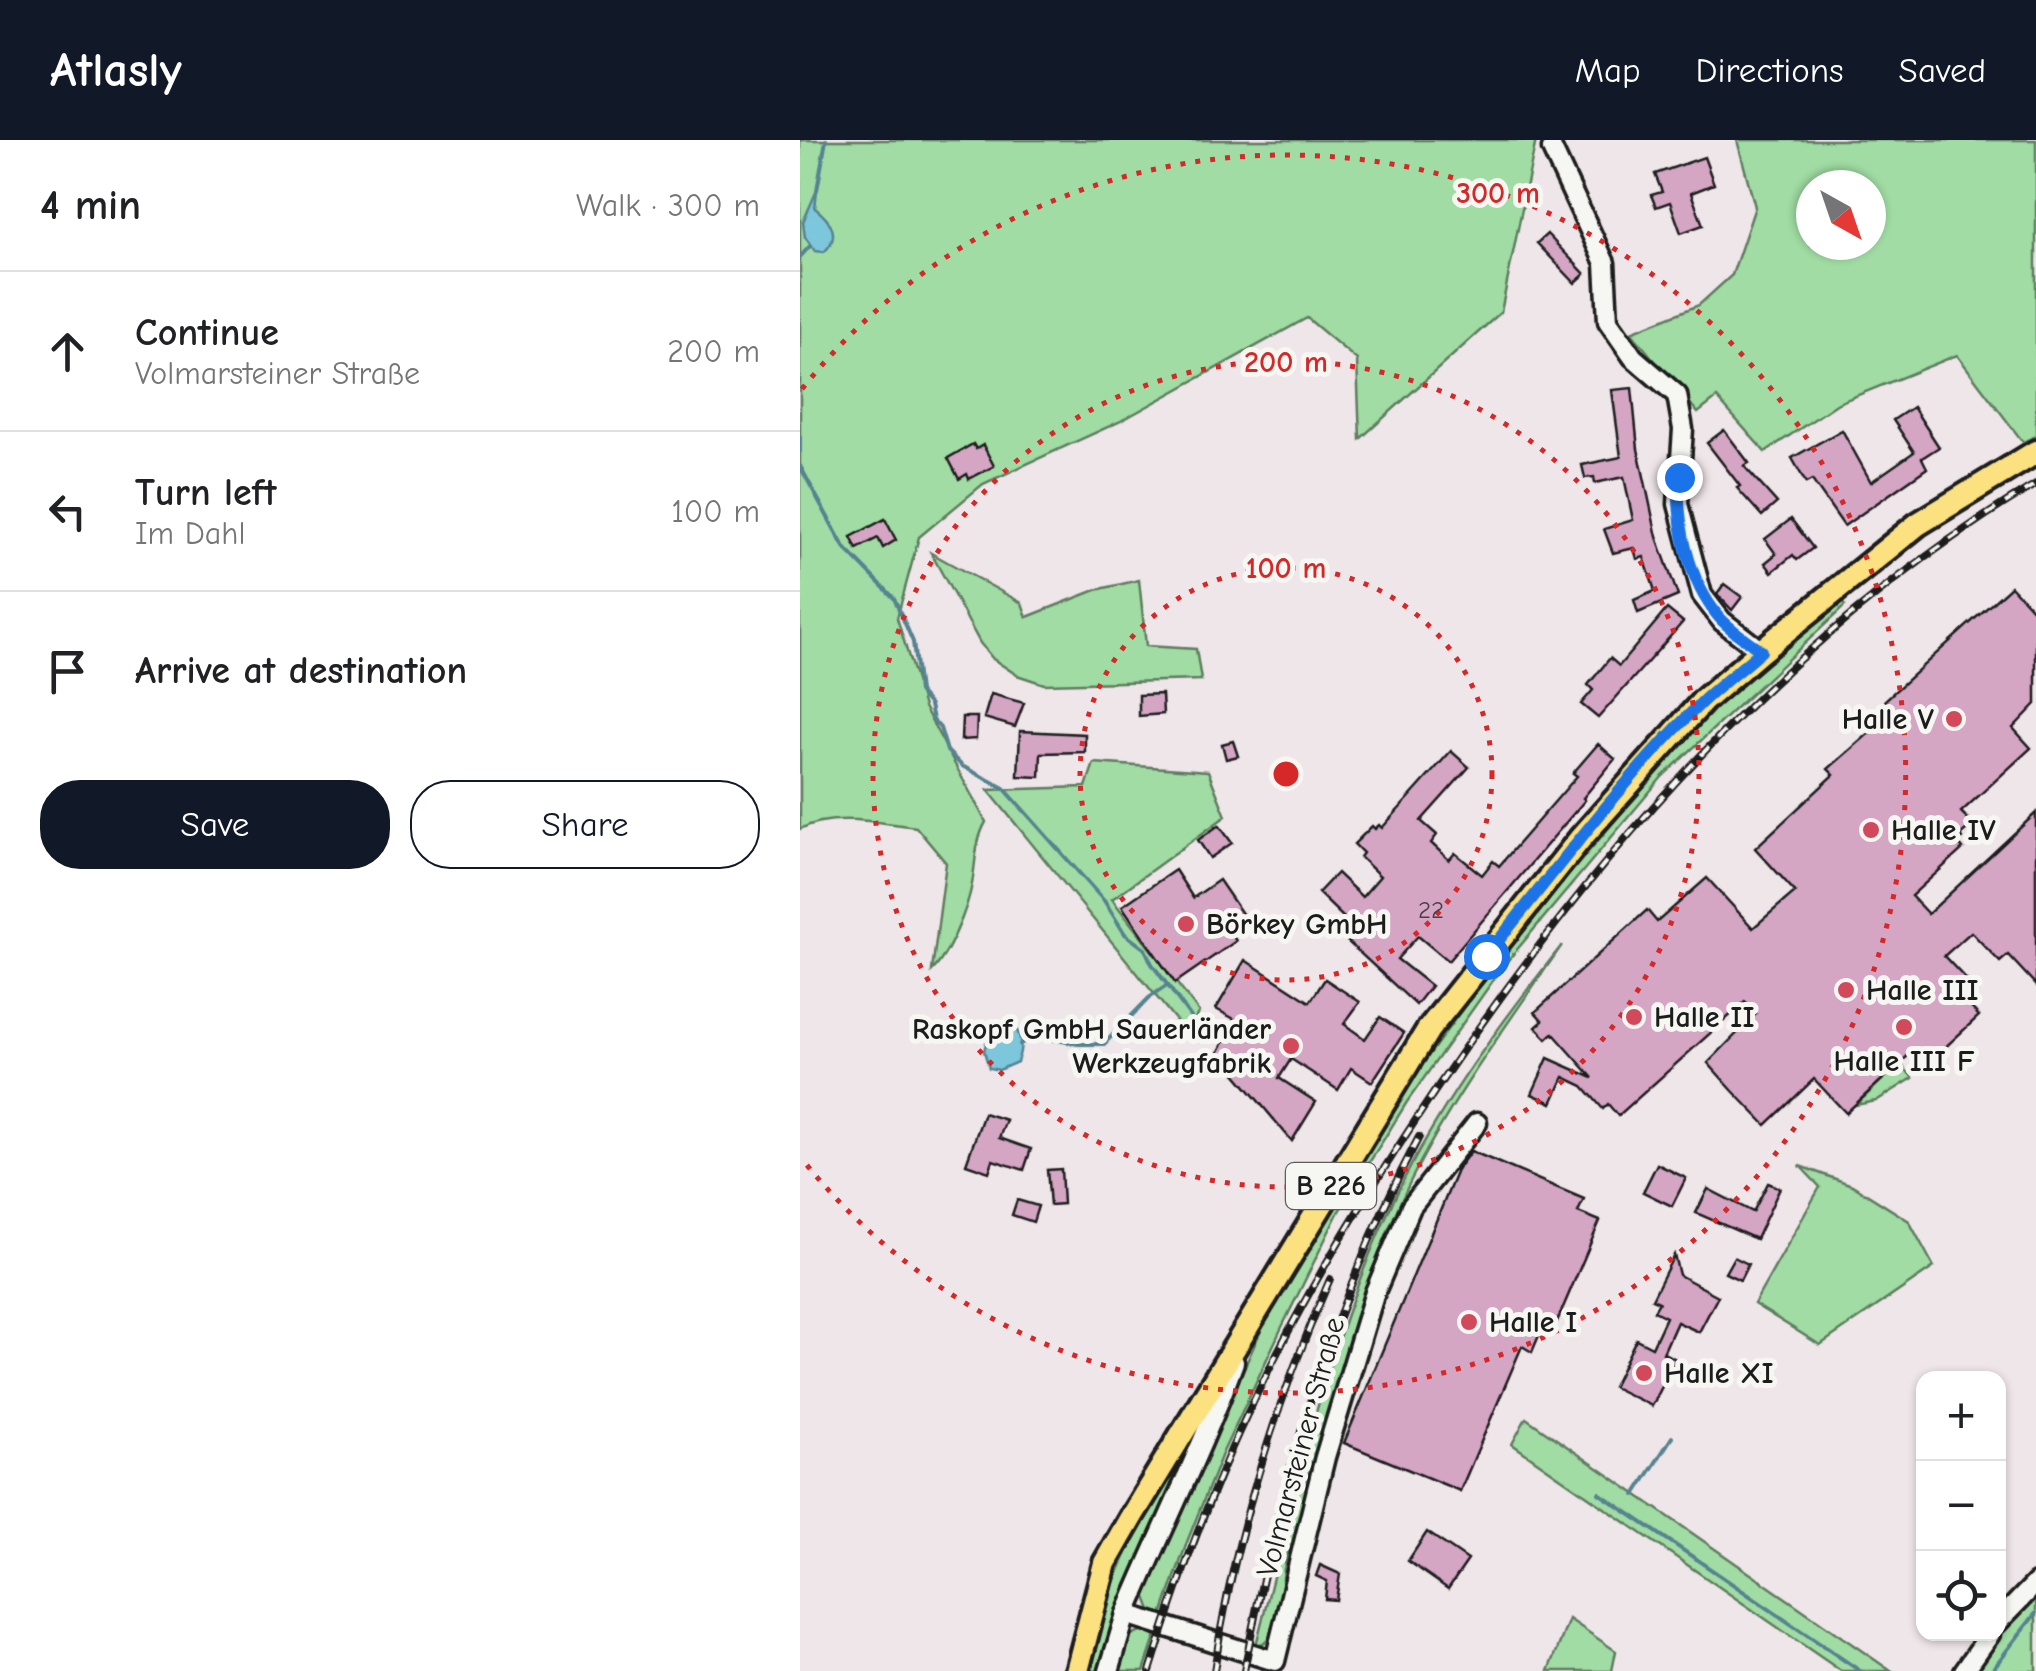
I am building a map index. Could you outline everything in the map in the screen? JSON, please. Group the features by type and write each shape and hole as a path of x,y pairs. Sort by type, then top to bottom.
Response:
{"main road":[{"name":"B 226","path":"1077,1671 1105,1564 1428,1030 1580,839 1703,702 1918,524 2036,452"}],"street":[{"path":"1552,149 1605,263 1608,321 1633,356 1677,395 1682,428 1678,504 1702,595 1722,620 1761,651"},
{"name":"Volmarsteiner Straße","path":"1126,1614 1275,1661 1326,1457 1375,1292 1411,1207 1477,1123"},
{"path":"1109,1671 1126,1614 1213,1420 1243,1334"},
{"path":"2006,1614 2036,1584"},
{"path":"1964,1671 1985,1641"}],"green space":[{"path":"800,140 1536,140 1501,312 1360,439 1357,360 1307,318 1119,422 983,484 919,537 897,618 924,707 986,822 962,917 945,954 932,971 946,863 916,827 842,820 800,829"},
{"path":"1737,140 2036,140 2036,436 2023,442 1957,355 1838,403 1765,452 1717,398 1698,413 1631,332 1699,305 1732,275 1755,207"},
{"path":"931,553 1022,603 1027,617 1096,590 1139,580 1146,646 1196,649 1201,680 1044,684 1017,675 993,659 980,643"},
{"path":"1841,601 1845,606 1662,777 1504,965 1407,1102 1339,1211 1281,1329 1222,1454 1162,1615 1151,1610 1144,1592 1266,1319 1418,1070 1506,949 1657,771 1719,705"},
{"path":"1094,763 1208,771 1226,816 1112,899 1199,1012 1186,1033 988,790 1086,787"},
{"path":"1562,945 1444,1120 1390,1225 1358,1314 1294,1544 1287,1555 1276,1630 1268,1640 1256,1645 1317,1408 1355,1291 1378,1235 1404,1179 1458,1088"},
{"path":"1900,1063 1913,1078 1876,1101 1856,1105"},
{"path":"1800,1166 1852,1185 1909,1221 1934,1267 1820,1345 1754,1304 1820,1187"},
{"path":"1526,1418 1891,1671 1841,1671 1512,1444"},
{"path":"1170,1477 1176,1480 1130,1582 1101,1671 1088,1671 1119,1570"},
{"path":"2036,1584 2036,1671 1964,1671 1985,1641 2006,1641 2006,1615"},
{"path":"1569,1619 1616,1651 1612,1671 1549,1671"},
{"path":"1145,1629 1157,1632 1144,1671 1120,1671 1131,1635"}],"water":[{"path":"817,190 815,208 833,234 824,252 815,251 805,237 803,222"},
{"path":"1008,1021 1020,1039 1017,1062 999,1070 989,1068 984,1051 990,1028"}],"building":[{"path":"1704,157 1714,184 1691,193 1703,225 1681,233 1670,202 1656,207 1651,195 1662,192 1655,174"},
{"path":"1547,234 1585,274 1575,283 1537,243"},
{"path":"1632,388 1638,449 1657,537 1678,596 1638,613 1634,600 1655,591 1644,557 1637,559 1634,548 1613,553 1604,529 1633,520 1624,477 1595,483 1594,477 1585,478 1582,465 1621,457 1612,390"},
{"path":"1913,407 1939,447 1922,458 1927,468 1844,526 1812,480 1806,483 1792,458 1842,430 1871,482 1914,452 1893,420"},
{"path":"1724,430 1749,463 1744,466 1777,503 1762,516 1737,488 1740,486 1707,443"},
{"path":"973,444 976,449 983,445 994,466 969,479 967,474 959,479 948,458"},
{"path":"885,519 896,540 883,548 878,538 857,549 851,537"},
{"path":"1791,519 1813,548 1797,560 1793,555 1772,572 1765,563 1776,554 1765,539"},
{"path":"1724,584 1742,597 1732,610 1717,594"},
{"path":"2011,586 2036,613 2036,704 2013,728 2031,748 1961,812 1973,824 1960,835 1963,838 1958,843 1963,849 1911,896 1928,914 2036,813 2036,985 2008,955 2000,962 1971,932 1944,956 1977,991 1965,1001 1979,1016 1925,1066 1912,1052 1846,1113 1814,1079 1766,1125 1733,1091 1708,1063 1756,1014 1745,1002 1618,1116 1608,1104 1603,1109 1583,1086 1564,1077 1552,1103 1532,1094 1548,1058 1593,1078 1553,1033 1547,1039 1536,1027 1543,1021 1535,1012 1647,910 1657,922 1707,878 1753,928 1795,892 1755,848 1834,775 1828,769 1895,711 1885,700"},
{"path":"1667,609 1683,622 1598,718 1581,704 1593,690 1588,685 1610,658 1619,666"},
{"path":"991,694 1024,703 1015,727 984,718"},
{"path":"1162,694 1163,714 1139,716 1139,695"},
{"path":"962,717 977,717 976,739 961,740"},
{"path":"1020,731 1085,734 1085,752 1041,753 1040,777 1018,776"},
{"path":"1233,741 1238,756 1226,759 1222,744"},
{"path":"1598,744 1615,759 1585,800 1448,961 1418,936 1397,959 1431,986 1416,1005 1334,929 1344,918 1318,893 1337,873 1362,897 1380,876 1360,857 1363,853 1354,844 1372,826 1382,828 1451,751 1469,767 1421,821 1437,835 1431,843 1449,860 1455,853 1482,875 1493,861 1499,866 1577,776 1573,773"},
{"path":"1219,825 1232,843 1210,858 1198,840"},
{"name":"Börkey GmbH","path":"1175,870 1193,898 1219,880 1245,918 1229,930 1236,941 1175,983 1122,906"},
{"name":"Raskopf GmbH Sauerländer Werkzeugfabrik","path":"1245,960 1310,1002 1325,979 1360,1002 1344,1024 1365,1039 1380,1017 1404,1033 1372,1082 1351,1068 1338,1090 1291,1059 1279,1078 1316,1102 1292,1141 1218,1053 1236,1020 1216,1009"},
{"path":"984,1113 1006,1120 999,1138 1031,1149 1024,1170 993,1160 989,1172 966,1164"},
{"name":"Halle I","path":"1471,1151 1584,1199 1578,1212 1600,1221 1556,1324 1546,1319 1532,1352 1522,1346 1460,1491 1344,1443 1458,1168"},
{"path":"1657,1164 1686,1178 1672,1206 1643,1192"},
{"path":"1061,1169 1063,1204 1050,1205 1047,1170"},
{"path":"1768,1183 1780,1188 1756,1239 1696,1213 1708,1189 1753,1212"},
{"path":"1017,1200 1038,1206 1033,1222 1012,1215"},
{"path":"1674,1255 1679,1275 1718,1296 1699,1332 1677,1322 1663,1353 1676,1359 1652,1406 1613,1387 1636,1339 1652,1347 1666,1317 1654,1311 1659,1302 1652,1299"},
{"path":"1734,1257 1748,1264 1740,1280 1725,1273"},
{"path":"1427,1532 1468,1560 1448,1589 1408,1561"},
{"path":"1320,1565 1340,1574 1336,1600 1325,1599 1327,1581 1316,1576"}],"waterway":[{"path":"817,190 826,140"},
{"path":"800,257 810,246"},
{"path":"800,436 800,452"},
{"path":"800,466 844,547 894,598 913,642 919,692 930,705 947,751 962,766 1004,788 1105,902 1125,934 1145,949 1201,1031"},
{"path":"1020,1044 1035,1036 1104,1044 1149,998 1168,985"},
{"path":"1635,1495 1672,1437"},
{"path":"1599,1493 1860,1671"},
{"path":"1991,1671 2036,1613"}],"railway":[{"path":"1150,1671 1184,1568 1238,1434 1316,1281 1437,1088 1563,914 1704,752 1780,677 1861,607 1946,542 2036,484"},
{"path":"1244,1671 1274,1533 1312,1397 1359,1264 1419,1137"},
{"path":"1214,1671 1233,1571 1259,1471 1330,1279"}],"place":[{"name":"Halle V","path":"1954,719"},
{"name":"Halle IV","path":"1871,830"},
{"name":"Börkey GmbH","path":"1186,924"},
{"name":"Halle III","path":"1846,990"},
{"name":"Halle II","path":"1634,1017"},
{"name":"Halle III F","path":"1904,1027"},
{"name":"Raskopf GmbH Sauerländer Werkzeugfabrik","path":"1291,1046"},
{"name":"Halle I","path":"1469,1322"},
{"name":"Halle XI","path":"1644,1373"}],"route":[{"path":"1486,956 1580,839 1662,746 1703,702 1761,651 1722,620 1702,595 1678,504 1679,477"}]}
